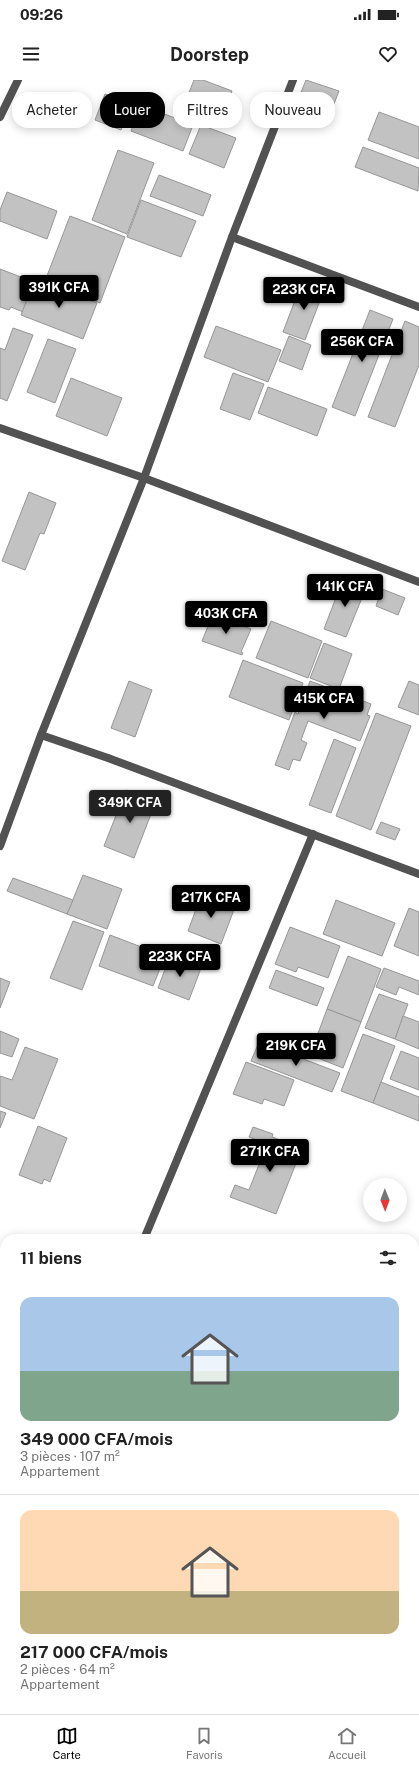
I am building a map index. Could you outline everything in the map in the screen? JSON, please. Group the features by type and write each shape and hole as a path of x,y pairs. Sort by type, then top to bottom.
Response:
{"street":[{"path":"0,117 18,80"},
{"path":"0,846 41,735 144,478 232,237 293,80"},
{"path":"232,237 419,307"},
{"path":"0,428 144,478 419,582"},
{"path":"41,735 108,758 419,874"},
{"path":"146,1234 313,834"}],"building":[{"path":"194,80 203,80 232,91 232,92 189,92"},
{"path":"306,80 339,91 335,101 335,92 301,92"},
{"path":"100,107 100,122 95,120"},
{"path":"379,112 419,127 419,159 368,140"},
{"path":"165,114 173,117 173,128 192,128 183,151 131,131 132,128 165,128"},
{"path":"200,128 209,128 236,138 224,168 189,154"},
{"path":"363,147 419,168 418,191 355,167"},
{"path":"118,150 154,163 127,234 92,220"},
{"path":"159,175 211,195 203,216 150,196"},
{"path":"7,192 57,211 47,239 0,221 0,210"},
{"path":"141,200 196,221 181,257 127,237"},
{"path":"70,216 125,237 100,303 45,281"},
{"path":"0,269 34,282 23,312 11,307 9,310 0,307"},
{"path":"35,279 97,303 83,339 21,315"},
{"path":"302,282 324,290 305,340 283,332"},
{"path":"370,310 393,319 355,416 332,407"},
{"path":"405,321 419,327 419,365 395,427 368,417"},
{"path":"216,326 281,350 268,382 204,357"},
{"path":"13,328 33,335 7,401 0,398 0,348 5,350"},
{"path":"289,336 311,345 302,370 279,361"},
{"path":"48,339 76,349 55,403 27,392"},
{"path":"233,373 264,384 250,420 220,409"},
{"path":"71,378 122,398 107,436 56,416"},
{"path":"268,387 327,409 317,436 258,413"},
{"path":"29,492 56,503 44,534 40,533 25,570 2,561"},
{"path":"343,579 366,588 346,637 324,629"},
{"path":"382,589 405,598 398,615 376,606"},
{"path":"213,614 251,629 241,652 243,653 242,655 202,641"},
{"path":"271,621 322,641 308,678 256,658"},
{"path":"324,643 352,654 339,689 310,678"},
{"path":"243,660 303,683 289,720 229,697"},
{"path":"129,681 152,690 135,737 111,728"},
{"path":"310,681 371,704 367,715 370,716 360,741 308,721 301,740 307,743 300,761 293,759 289,770 275,765 295,712 298,714"},
{"path":"409,681 419,685 419,715 398,707"},
{"path":"376,713 411,726 371,830 336,816"},
{"path":"334,739 356,748 331,813 309,805"},
{"path":"126,790 156,801 134,858 104,846"},
{"path":"381,822 400,829 395,840 376,833"},
{"path":"83,875 122,889 107,929 67,914"},
{"path":"13,878 73,900 67,914 7,891"},
{"path":"202,893 235,907 221,944 188,931"},
{"path":"336,900 395,923 382,956 323,934"},
{"path":"409,908 419,912 419,956 394,946"},
{"path":"73,921 104,932 82,990 50,978"},
{"path":"290,927 340,946 328,978 298,967 296,972 275,964"},
{"path":"110,935 165,956 153,986 99,966"},
{"path":"170,956 201,968 189,1000 158,988"},
{"path":"348,956 381,969 361,1022 327,1009"},
{"path":"384,968 419,981 419,995 399,987 396,995 376,987"},
{"path":"276,970 324,988 317,1006 269,988"},
{"path":"0,978 10,982 0,1008"},
{"path":"379,994 408,1004 395,1039 365,1028"},
{"path":"327,1009 361,1022 343,1068 310,1055"},
{"path":"403,1016 419,1022 419,1049 395,1039"},
{"path":"0,1031 19,1039 12,1057 0,1053"},
{"path":"363,1034 395,1046 373,1103 341,1091"},
{"path":"259,1042 340,1073 332,1092 251,1061"},
{"path":"25,1047 58,1059 34,1119 0,1106 0,1076 12,1080"},
{"path":"401,1051 419,1058 419,1090 390,1079"},
{"path":"246,1062 294,1080 284,1106 264,1099 262,1104 233,1094"},
{"path":"381,1082 419,1097 419,1121 373,1103"},
{"path":"0,1111 6,1113 0,1128"},
{"path":"38,1126 67,1138 50,1182 44,1179 42,1184 19,1175"},
{"path":"253,1127 273,1134 272,1137 302,1148 276,1214 230,1197 235,1185 249,1190 267,1144 249,1137"}]}
